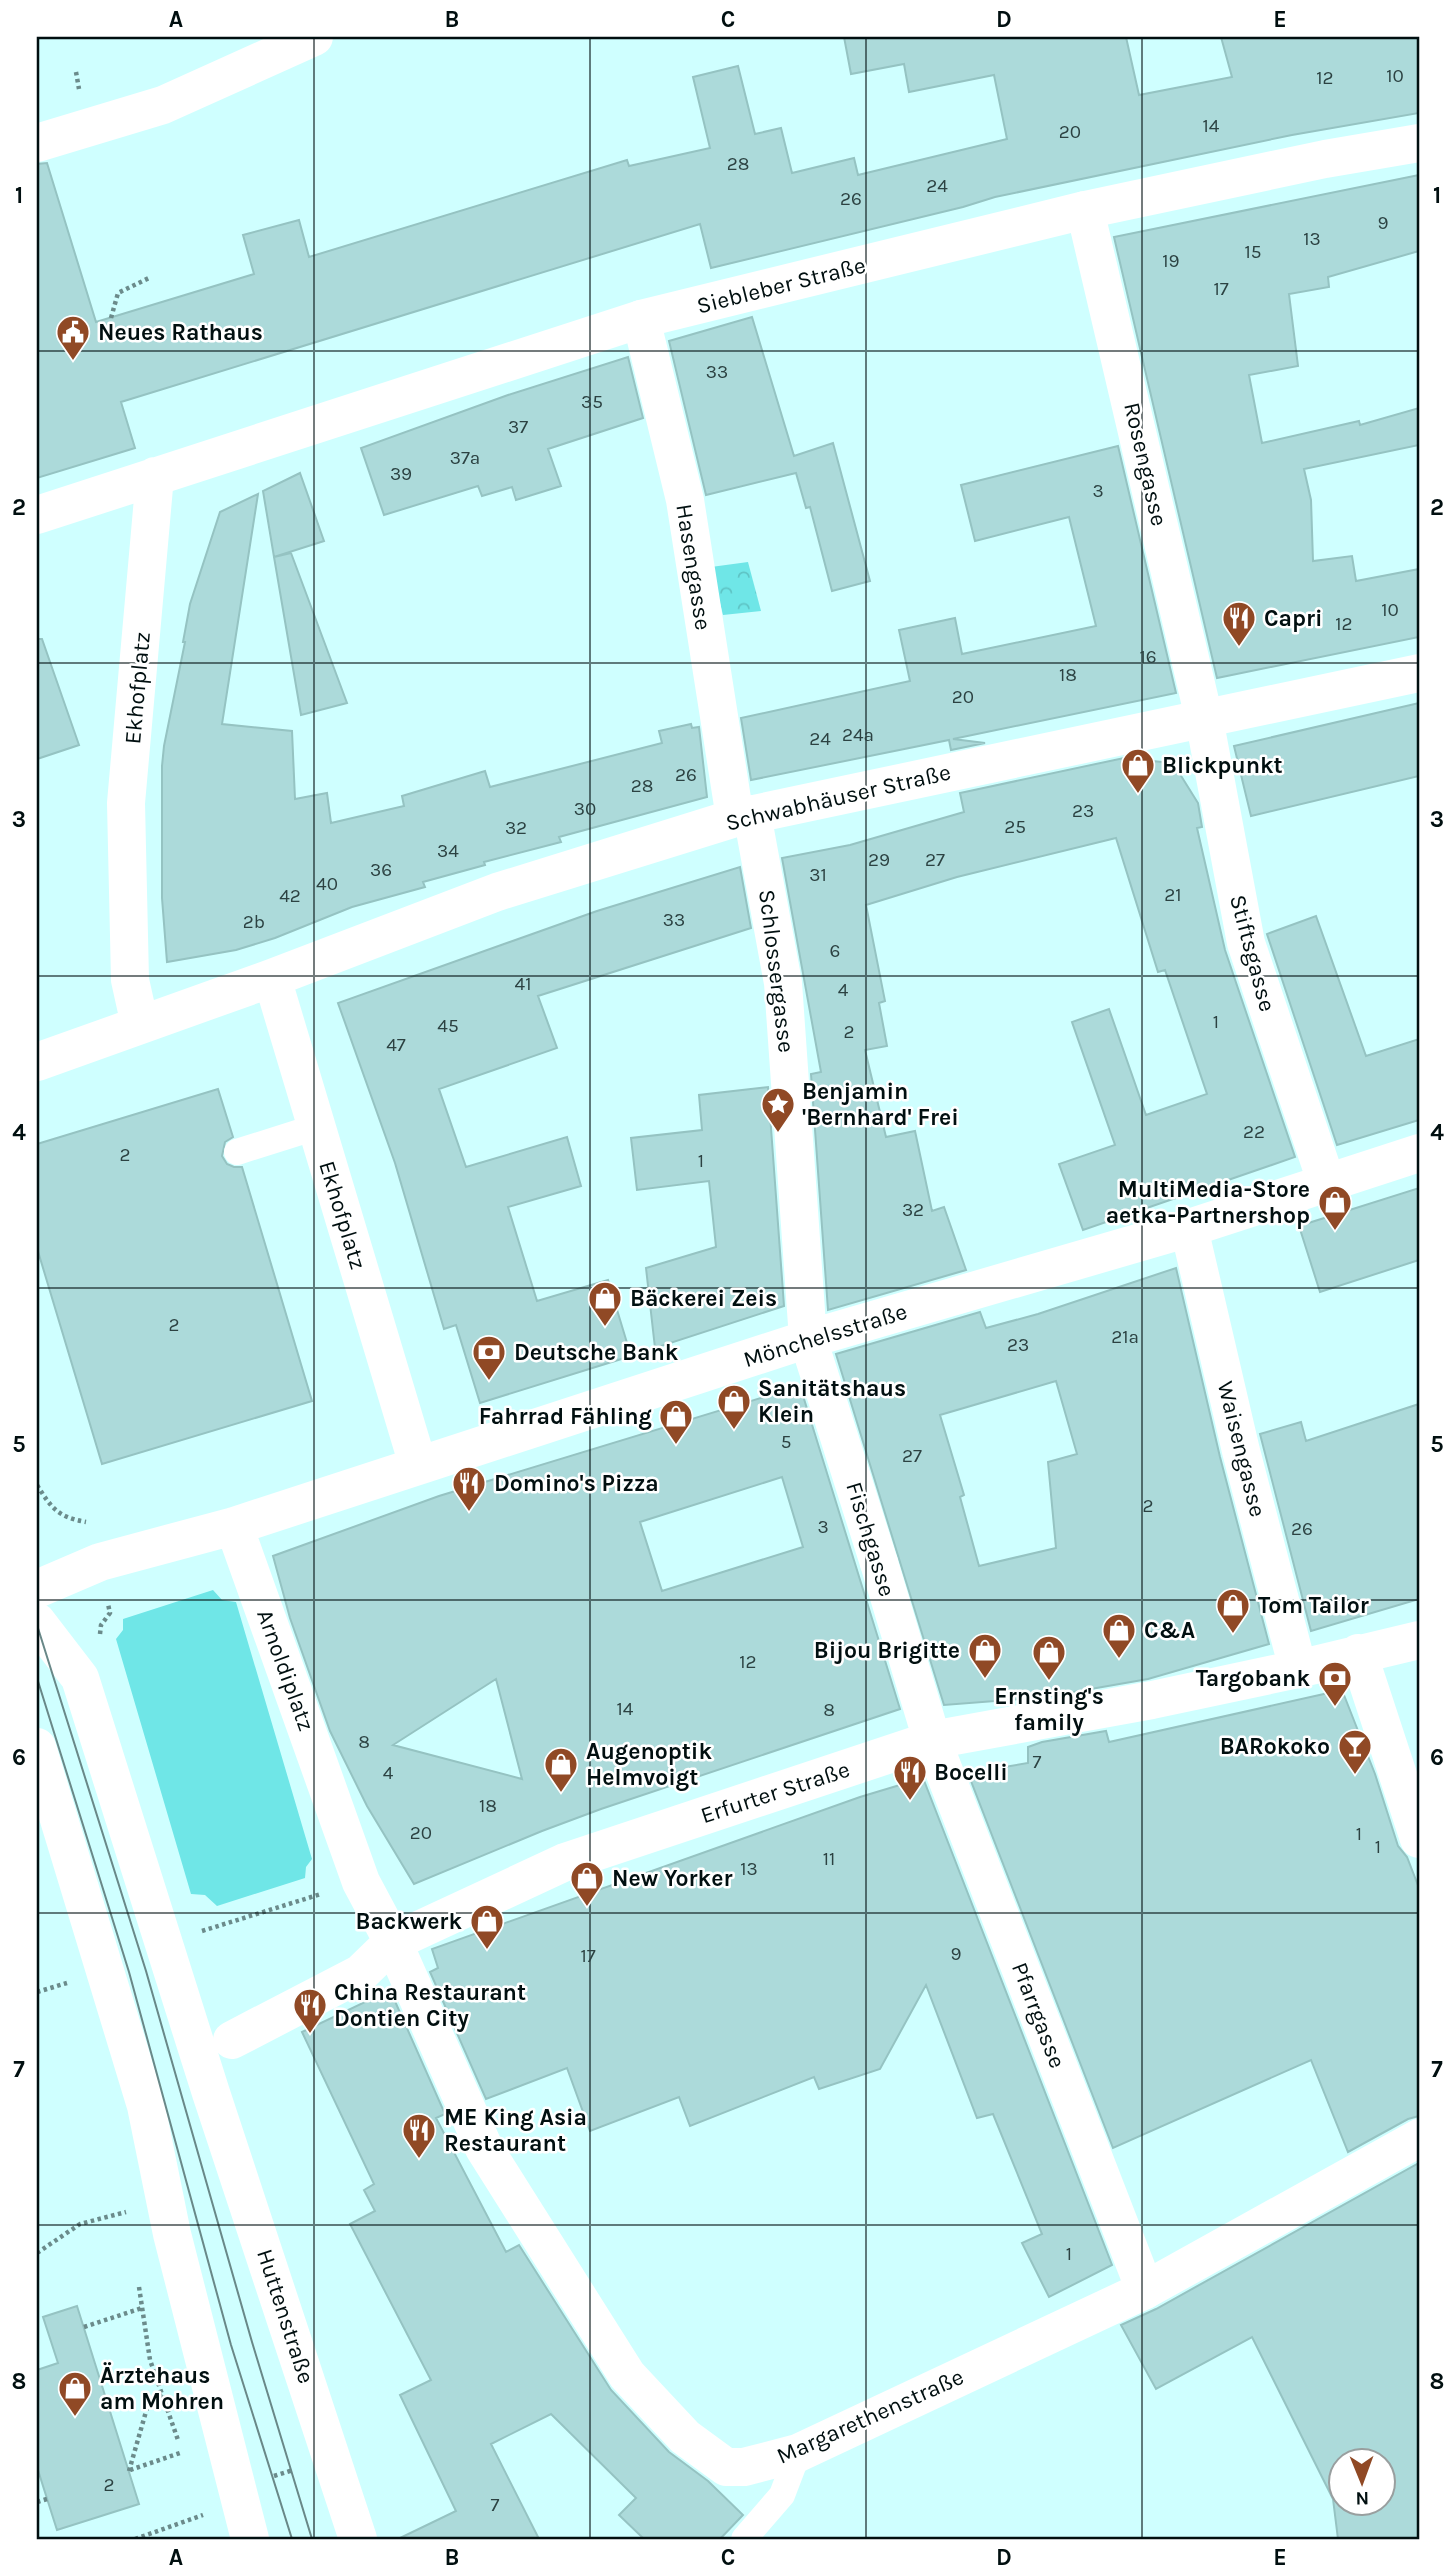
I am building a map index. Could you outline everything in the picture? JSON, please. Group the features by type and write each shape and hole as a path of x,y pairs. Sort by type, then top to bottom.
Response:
{"street":[{"path":"37,143 163,105 314,37"},
{"name":"Siebleber Straße","path":"155,476 641,319 1085,210 1325,159 1419,144"},
{"name":"Rosengasse","path":"1085,210 1204,718"},
{"name":"Hasengasse","path":"641,319 685,500 744,816"},
{"path":"37,515 155,476"},
{"name":"Ekhofplatz","path":"140,1025 130,980 127,803 155,476"},
{"name":"Schwabhäuser Straße","path":"272,978 497,892 744,816 1419,673"},
{"name":"Stiftsgasse","path":"1204,718 1246,943 1326,1181"},
{"name":"Schlossergasse","path":"744,816 783,983 807,1339"},
{"path":"37,1062 272,978"},
{"name":"Ekhofplatz","path":"272,978 418,1465"},
{"name":"Mönchelsstraße","path":"234,1526 807,1339 1189,1228 1326,1181 1419,1153"},
{"name":"Waisengasse","path":"1189,1228 1241,1451 1298,1670"},
{"name":"Fischgasse","path":"807,1339 932,1740"},
{"path":"37,1589 100,1562 234,1526"},
{"name":"Arnoldiplatz","path":"234,1526 362,1882 393,1942"},
{"name":"Huttenstraße","path":"37,1622 80,1678 211,2092 358,2539"},
{"name":"Erfurter Straße","path":"232,2040 361,1973 393,1942 565,1862 932,1740 1152,1700 1298,1670 1419,1640"},
{"path":"1358,1653 1419,1839"},
{"name":"Pfarrgasse","path":"932,1740 1145,2290"},
{"path":"37,1746 146,2106 172,2234 250,2539"},
{"name":"Margarethenstraße","path":"393,1942 484,2148 627,2375 685,2437 726,2467 744,2467 798,2453 1145,2290 1419,2138"}],"lane":[{"path":"237,1152 316,1127"},
{"path":"744,2539 782,2495 798,2453"}],"path":[{"path":"111,318 118,293 150,277"},
{"path":"37,1485 51,1508 66,1518 93,1523 100,1562"},
{"path":"37,1498 44,1496"},
{"path":"194,1934 362,1882"},
{"path":"37,1992 78,1980"},
{"path":"37,2253 80,2224 128,2211"},
{"path":"84,2328 142,2308"},
{"path":"162,2394 149,2400 129,2471 183,2452"},
{"path":"37,2502 47,2499"},
{"path":"135,2539 205,2515"}],"green space":[{"path":"748,562 761,611 723,615 711,567"},
{"path":"213,1590 222,1600 236,1602 312,1859 306,1867 305,1878 217,1906 205,1895 191,1894 116,1639 123,1630 123,1619"}],"building":[{"path":"844,37 1126,37 1139,95 1232,77 1221,37 1419,37 1419,113 1292,135 995,197 711,268 700,224 121,402 135,448 37,478 37,164 47,163 96,322 254,274 243,235 299,220 309,257 627,160 629,166 710,148 693,77 738,66 755,134 781,128 792,173 854,158 858,175 1007,139 994,75 909,92 904,64 851,74"},
{"path":"1419,175 1419,251 1328,277 1329,287 1289,294 1298,366 1249,375 1262,443 1359,421 1360,425 1419,408 1419,445 1304,469 1311,500 1313,561 1352,556 1356,581 1419,569 1419,637 1217,678 1114,237"},
{"path":"752,317 794,456 833,443 870,581 832,591 810,507 806,508 796,473 706,495 669,341"},
{"path":"628,357 643,418 548,449 561,486 516,500 512,487 482,496 478,486 384,515 361,448 508,395"},
{"path":"1118,446 1176,693 953,739 985,743 951,750 949,740 751,780 741,718 910,681 899,630 955,618 962,654 1096,626 1069,517 975,541 961,485"},
{"path":"300,473 324,541 274,557 263,491"},
{"path":"258,494 222,724 292,731 295,799 327,793 331,823 404,806 402,796 485,771 490,787 662,743 659,731 691,724 692,728 699,727 707,797 559,837 561,842 484,862 485,865 423,882 425,887 352,907 275,938 236,950 167,962 162,898 162,766 190,604 220,512"},
{"path":"291,553 347,703 301,715 274,557"},
{"path":"37,639 42,639 79,745 37,759"},
{"path":"1419,703 1419,776 1251,816 1234,746"},
{"path":"1124,758 1162,762 1178,771 1198,803 1202,827 1197,828 1225,950 1295,1157 1083,1230 1059,1164 1115,1145 1072,1022 1109,1009 1146,1115 1207,1094 1165,970 1158,972 1116,838 957,877 866,905 885,1001 879,1003 887,1046 865,1050 886,1137 915,1131 932,1211 944,1207 966,1270 828,1310 811,1074 821,1072 782,858 850,845 964,812 960,793"},
{"path":"740,867 751,928 538,996 557,1048 439,1089 466,1167 567,1137 581,1186 508,1207 537,1301 608,1280 631,1356 480,1403 456,1325 444,1329 395,1163 338,1003 597,911"},
{"path":"1316,916 1366,1056 1419,1039 1419,1120 1337,1145 1267,934"},
{"path":"768,1087 784,1306 655,1348 646,1268 716,1247 709,1181 637,1190 631,1138 702,1130 699,1095"},
{"path":"218,1089 233,1137 225,1142 222,1156 227,1164 242,1167 312,1401 102,1464 37,1248 37,1144"},
{"path":"1419,1188 1419,1260 1320,1292 1299,1226"},
{"path":"1176,1268 1220,1457 1269,1644 1148,1679 1045,1697 944,1705 836,1354 980,1312 986,1328 1038,1314","holes":["1056,1381 1077,1454 1048,1462 1056,1548 979,1566 960,1497 964,1495 940,1415"]},
{"path":"800,1386 900,1709 601,1809 414,1884 367,1806 330,1731 290,1618 273,1556 439,1496","holes":["782,1477 803,1547 662,1591 640,1522","496,1679 522,1779 393,1745"]},
{"path":"1419,1404 1419,1599 1311,1631 1260,1434 1301,1422 1306,1441"},
{"path":"1342,1690 1375,1774 1398,1846 1407,1857 1419,1888 1419,2116 1408,2119 1348,2152 1311,2060 1113,2148 971,1781 986,1770 1028,1763 1028,1747 1042,1742 1106,1731 1109,1742"},
{"path":"923,1778 1112,2265 1049,2297 1022,2243 1042,2234 993,2114 977,2118 926,1985 880,2069 819,2089 814,2077 690,2126 679,2097 590,2131 567,2068 486,2099 430,1972 438,1968 432,1949 860,1797"},
{"path":"390,1990 445,2114 436,2118 506,2252 519,2245 611,2390 669,2452 708,2481 743,2515 720,2539 644,2539 619,2515 636,2498 551,2414 491,2444 539,2539 398,2539 456,2511 400,2395 431,2380 350,2224 375,2211 364,2190 374,2184 302,2032"},
{"path":"1419,2163 1419,2539 1338,2539 1335,2516 1396,2516 1396,2446 1326,2446 1326,2485 1252,2337 1156,2389 1121,2325 1156,2309"},
{"name":"Ärztehaus am Mohren","path":"77,2306 139,2504 57,2530 37,2467 37,2370 58,2363 43,2317"}],"tram line":[{"path":"37,1625 146,1971 252,2342 312,2539"},
{"path":"37,1678 129,1972 231,2345 292,2539"}],"place":[{"name":"Neues Rathaus","path":"73,362"},
{"name":"Capri","path":"1239,648"},
{"name":"Blickpunkt","path":"1138,795"},
{"name":"Benjamin 'Bernhard' Frei","path":"778,1134"},
{"name":"MultiMedia-Store aetka-Partnershop","path":"1335,1232"},
{"name":"Bäckerei Zeis","path":"605,1328"},
{"name":"Deutsche Bank","path":"489,1382"},
{"name":"Sanitätshaus Klein","path":"734,1431"},
{"name":"Fahrrad Fähling","path":"676,1446"},
{"name":"Domino's Pizza","path":"469,1513"},
{"name":"Tom Tailor","path":"1233,1635"},
{"name":"C&A","path":"1119,1660"},
{"name":"Bijou Brigitte","path":"985,1680"},
{"name":"Ernsting's family","path":"1049,1682"},
{"name":"Targobank","path":"1335,1708"},
{"name":"BARokoko","path":"1355,1776"},
{"name":"Augenoptik Helmvoigt","path":"561,1794"},
{"name":"Bocelli","path":"910,1802"},
{"name":"New Yorker","path":"587,1908"},
{"name":"Backwerk","path":"487,1951"},
{"name":"China Restaurant Dontien City","path":"310,2035"},
{"name":"ME King Asia Restaurant","path":"419,2160"},
{"name":"Ärztehaus am Mohren","path":"75,2418"}]}
